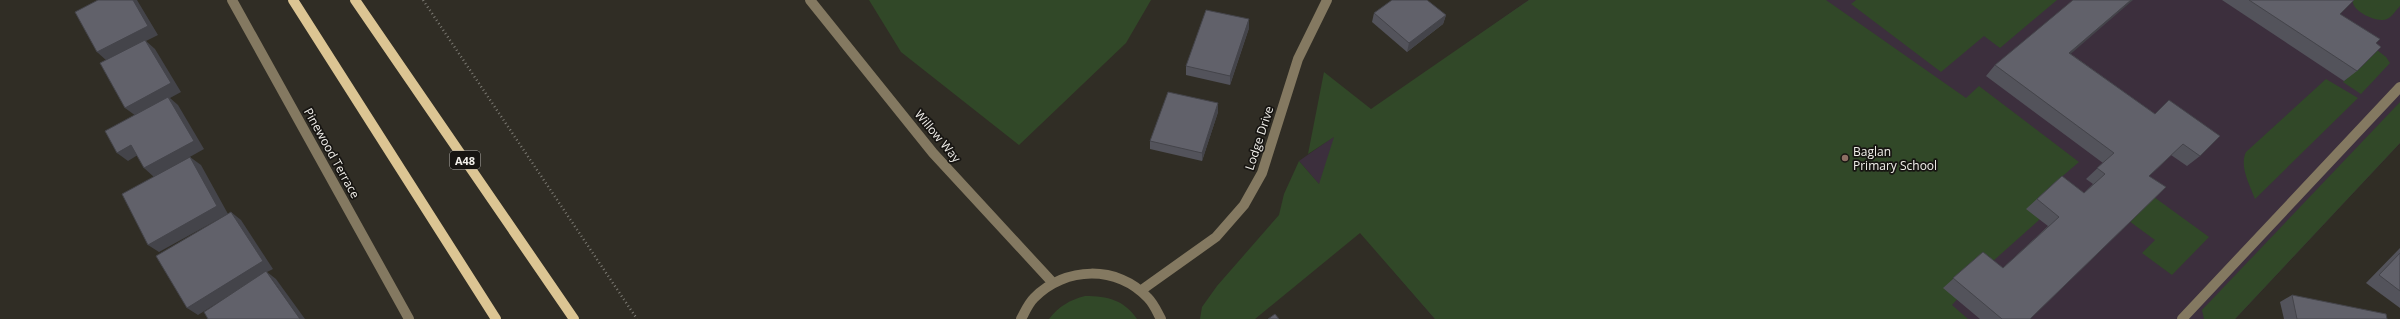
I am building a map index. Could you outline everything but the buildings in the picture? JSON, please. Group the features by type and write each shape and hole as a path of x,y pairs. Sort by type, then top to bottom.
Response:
{"main road":[{"path":"293,0 496,319"},
{"name":"A48","path":"355,0 574,319"}],"street":[{"name":"Pinewood Terrace","path":"232,0 409,319"},
{"name":"Willow Way","path":"810,0 933,153 1053,283"},
{"name":"Lodge Drive","path":"1143,290 1216,237 1244,205 1262,174 1298,59 1327,0"},
{"path":"2182,319 2400,87"},
{"path":"1021,319 1034,298 1053,283 1076,274 1100,273 1123,278 1143,290 1156,306 1161,319"}],"path":[{"path":"423,0 637,319"}],"shaded area":[{"name":"Baglan Primary School","path":"1529,0 2400,0 2400,143 2235,319 1435,319 1299,161"}],"green space":[{"path":"869,0 1151,0 1126,43 1019,145 901,52"},
{"name":"Baglan Primary School","path":"1529,0 1826,0 1966,98 1979,86 2079,162 2051,186 2039,220 1983,270 1952,305 1968,319 1435,319 1360,233 1255,319 1200,319 1202,307 1217,286 1279,215 1284,194 1299,161 1319,184 1334,137 1308,154 1324,72 1371,109"},
{"path":"1856,0 2057,0 2000,48 1984,36 1941,72 1851,4"},
{"path":"2353,0 2400,0 2400,6 2389,18 2377,20 2360,12 2353,4"},
{"path":"2377,50 2386,57 2390,63 2361,94 2343,82"},
{"path":"2326,79 2358,98 2255,199 2244,170 2244,158 2246,152"},
{"path":"2400,102 2400,143 2235,319 2204,319 2202,310"},
{"path":"2154,197 2209,237 2172,275 2142,253 2155,240 2129,221"},
{"path":"1085,296 1115,300 1127,307 1137,319 1049,319 1065,304 1074,299"}],"place":[{"name":"Baglan Primary School","path":"1845,158"}]}
